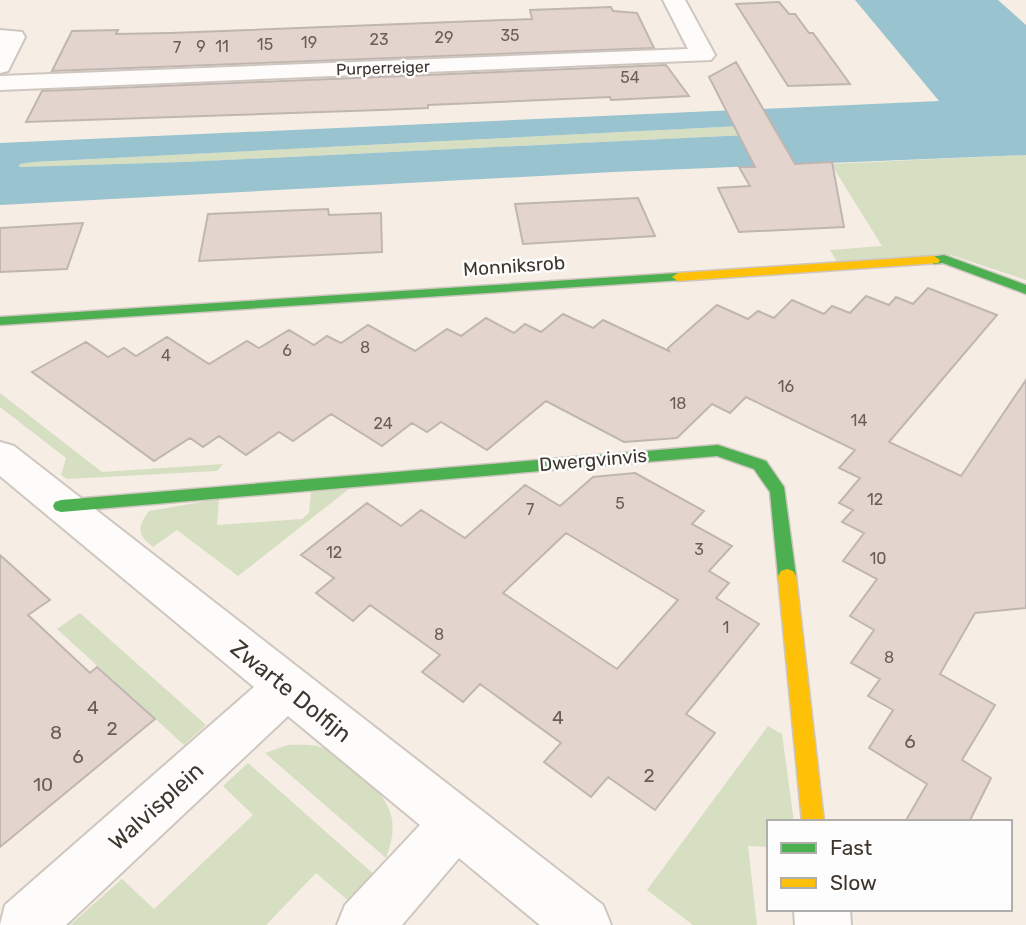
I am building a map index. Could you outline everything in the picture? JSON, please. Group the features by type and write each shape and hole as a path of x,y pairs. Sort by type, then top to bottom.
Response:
{"street":[{"name":"Purperreiger","path":"0,83 704,55 674,0"},
{"path":"0,37 14,37 0,66"},
{"name":"Monniksrob","path":"0,321 943,259 1026,290"},
{"name":"Dwergvinvis","path":"61,506 718,450 760,465 778,491 813,820"},
{"name":"Zwarte Dolfijn","path":"0,455 583,925"},
{"name":"Walvisplein","path":"25,925 287,687"},
{"path":"365,925 456,823"}],"green space":[{"path":"741,126 747,135 184,162 19,167 20,164 34,162"},
{"path":"1026,155 1026,280 951,255 837,262 830,250 882,246 831,164"},
{"path":"0,393 102,472 223,464 217,471 67,479 61,475 66,458 0,407"},
{"path":"349,489 238,576 177,530 153,547 144,539 140,530 149,511 219,499 217,525 302,519 309,513 311,491"},
{"path":"80,613 206,725 184,745 57,629"},
{"path":"768,726 782,734 794,820 767,820 767,847 748,846 757,925 693,925 647,890"},
{"path":"288,745 313,745 331,751 353,765 373,785 387,805 393,826 386,858 265,753"},
{"path":"248,763 377,877 351,903 316,873 266,925 70,925 122,879 154,909 253,815 223,786"}],"water":[{"path":"855,0 998,0 1026,25 1026,155 613,172 0,205 0,143 939,101","holes":["741,126 747,135 184,162 19,167 20,164 34,162"]}],"building":[{"path":"779,2 789,14 795,14 809,33 813,33 850,84 788,86 736,4"},
{"path":"611,7 613,11 637,13 654,48 52,71 72,31 118,30 116,34 171,33 532,19 530,10"},
{"path":"736,62 795,164 832,162 844,227 739,232 718,188 750,186 739,167 755,167 709,77"},
{"path":"666,65 689,96 26,122 42,91"},
{"path":"638,198 655,236 523,244 515,204"},
{"path":"328,209 329,215 381,213 382,252 199,261 208,214"},
{"path":"83,223 67,269 0,272 0,228"},
{"path":"928,288 997,315 889,442 961,476 1026,380 1026,608 975,613 940,674 995,705 962,760 991,778 970,820 906,820 927,784 869,748 893,710 868,696 880,679 851,663 874,630 850,616 877,579 843,561 864,533 842,522 853,510 839,503 860,478 839,468 855,450 746,397 730,413 712,404 677,438 624,442 546,401 487,450 441,422 427,432 412,423 382,446 331,414 293,441 279,432 246,455 219,436 203,447 190,438 154,461 32,372 86,342 108,357 124,348 136,356 167,337 209,364 247,341 259,348 289,330 314,345 327,336 341,343 368,325 415,351 447,329 461,336 486,318 514,333 525,324 541,332 563,314 593,328 603,320 669,351 668,348 717,305 748,319 758,311 774,318 792,300 824,314 832,306 850,313 866,296 889,305 896,297 913,304"},
{"path":"635,473 704,511 692,524 732,546 709,571 729,583 716,598 759,624 686,714 715,733 655,810 608,777 591,797 544,762 561,743 480,684 463,702 422,672 440,655 370,605 353,621 316,593 334,578 301,555 367,503 401,526 421,510 465,538 525,485 560,506 593,477","holes":["566,533 678,600 617,669 503,593"]},
{"path":"0,555 50,600 28,615 90,673 97,667 155,719 0,847"}],"traffic: fast":[{"path":"934,260 944,259 1026,290"},
{"path":"0,321 678,277"},
{"path":"61,506 718,450 760,465 778,491 787,576"}],"traffic: slow":[{"path":"678,277 934,260"},
{"path":"787,576 813,820"}]}
